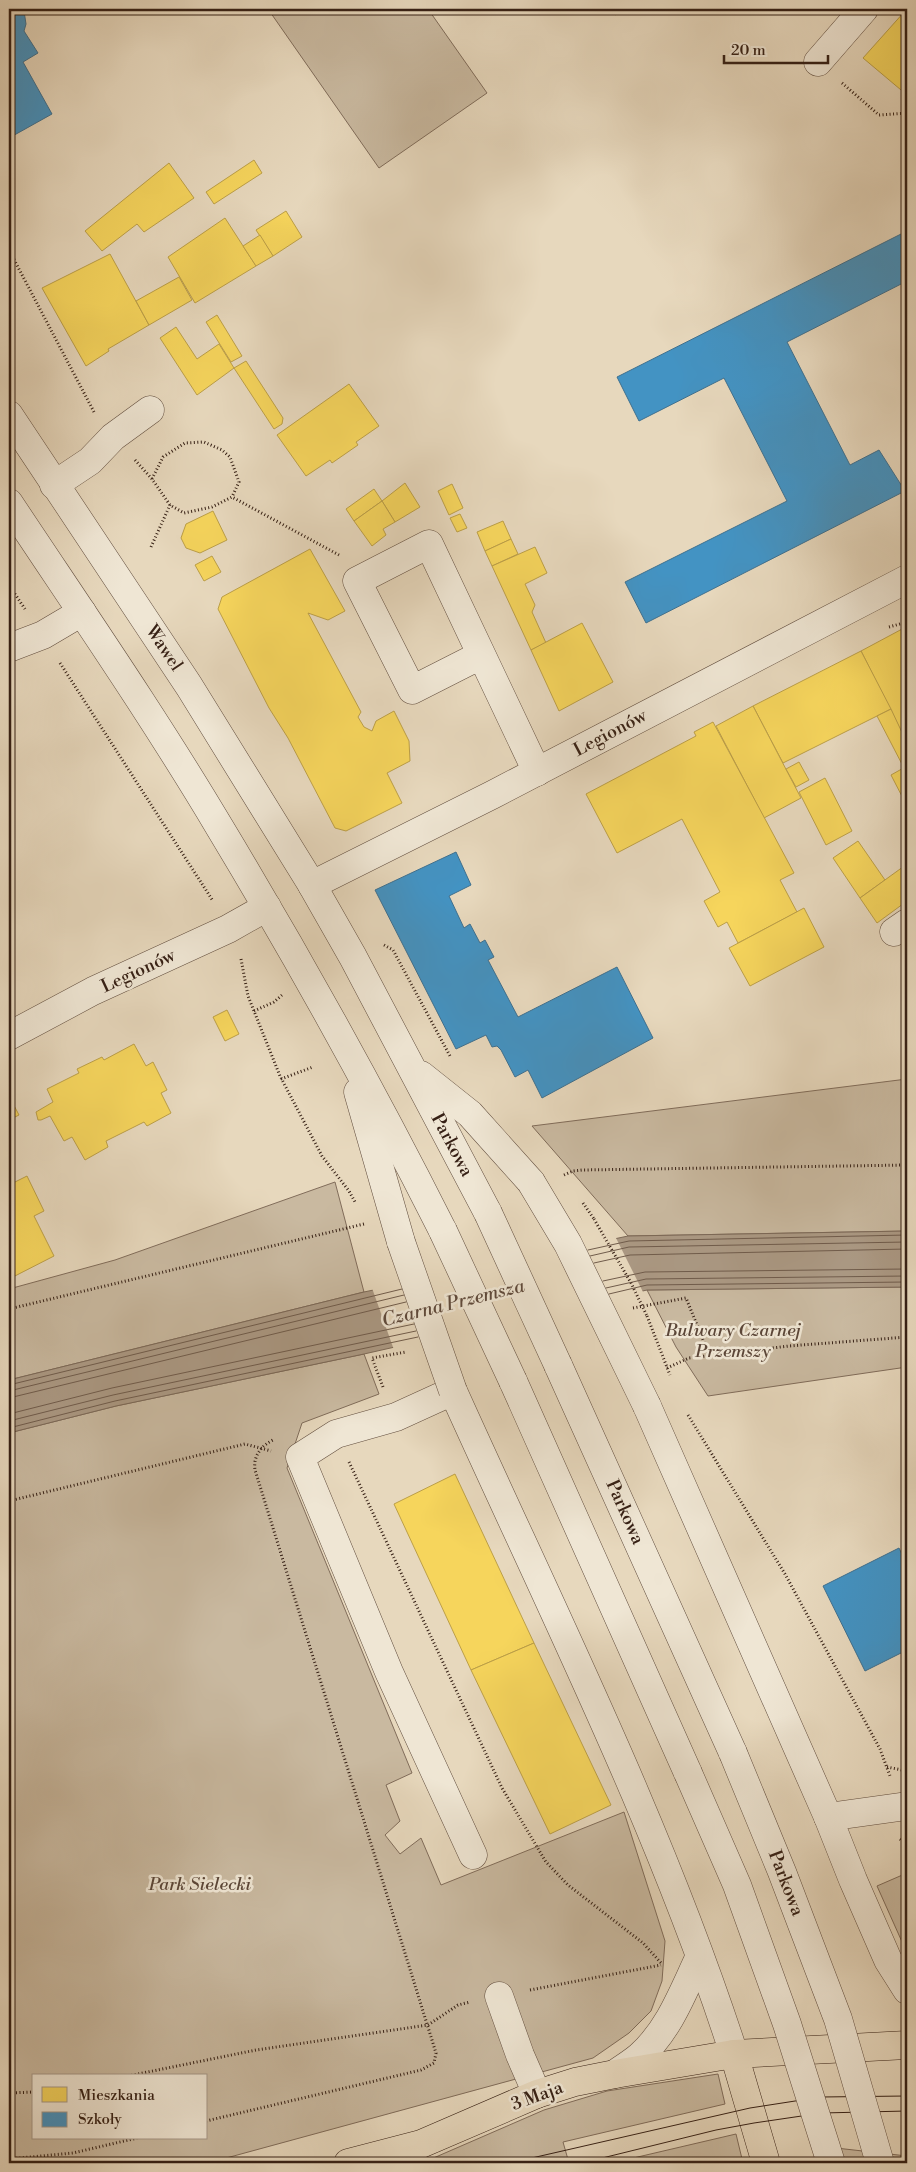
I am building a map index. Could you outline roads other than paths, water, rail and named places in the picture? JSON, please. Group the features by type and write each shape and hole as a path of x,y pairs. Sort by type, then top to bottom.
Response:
{"main road":[{"name":"3 Maja","path":"348,2163 421,2144 537,2094 575,2082 734,2054 907,2044"},
{"path":"734,2054 766,2163"}],"street":[{"path":"818,62 864,9"},
{"path":"54,485 90,461 113,438 150,410"},
{"name":"Wawel","path":"9,415 190,686 312,885"},
{"path":"9,503 82,612 209,810 267,907 404,1154 443,1231 688,1773 740,1894 787,2024 831,2163"},
{"path":"481,655 412,690 357,581 429,544 537,772"},
{"name":"Legionów","path":"312,885 537,772 907,578"},
{"path":"9,648 42,635 82,612"},
{"name":"Parkowa","path":"312,885 412,1068 488,1213 733,1753 782,1872 838,2019 880,2163"},
{"name":"Legionów","path":"9,1036 93,991 228,929 267,907"},
{"path":"344,1045 401,1242 453,1390 619,1755 693,1936 699,1958 734,2054"},
{"path":"412,1068 470,1114 531,1182 568,1244 648,1406 828,1817 888,1960 907,1990"},
{"path":"453,1390 396,1417 336,1434 300,1458 389,1672 473,1856"},
{"path":"828,1817 907,1806"},
{"path":"615,2074 639,2057 655,2040 670,2018 699,1958"},
{"path":"499,1996 520,2055 537,2094"}],"water":[{"name":"Czarna Przemsza","path":"907,1231 907,1287 647,1290 364,1354 116,1406 9,1433 9,1380 364,1292 628,1236"}],"tram line":[{"path":"510,2163 750,2108 821,2097 907,2096"},
{"path":"582,2163 716,2130 754,2123 822,2113 907,2111"}],"park label":[{"name":"Bulwary Czarnej Przemszy","path":"733,1340"},
{"name":"Park Sielecki","path":"200,1884"}]}
